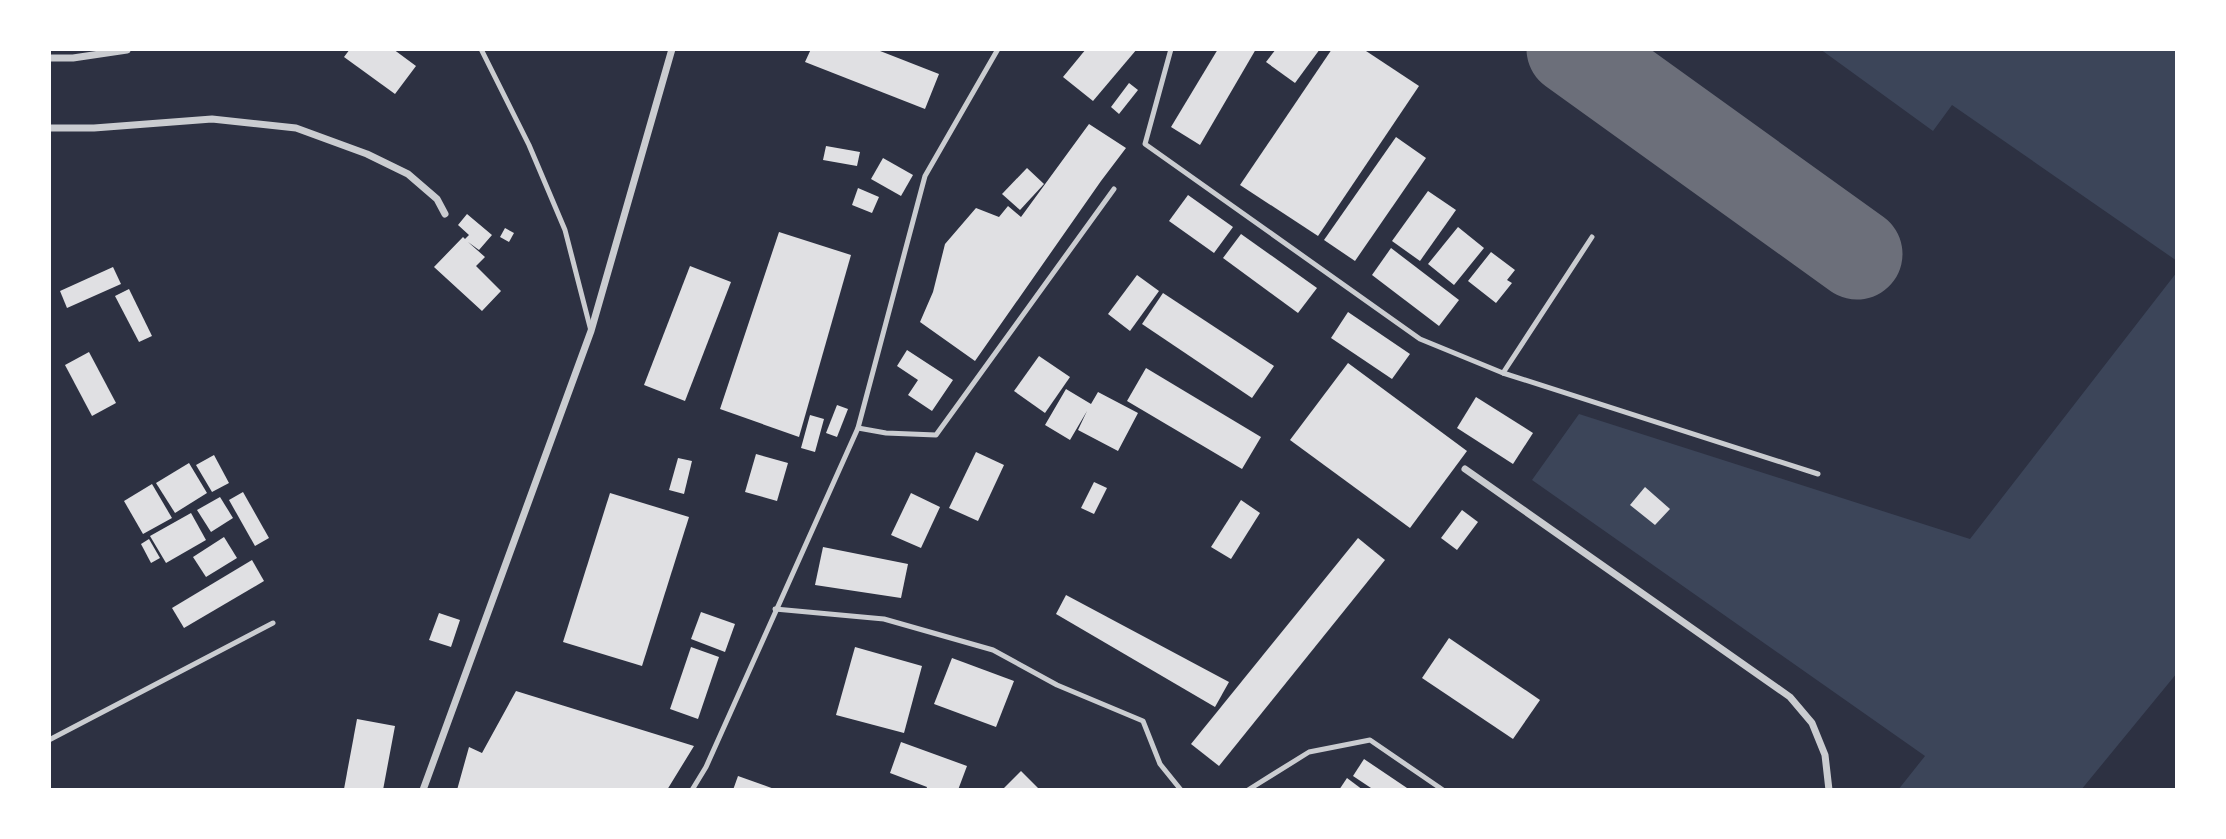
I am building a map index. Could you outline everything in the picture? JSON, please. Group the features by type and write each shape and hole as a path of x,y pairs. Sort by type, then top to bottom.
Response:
{"street":[{"path":"423,790 590,331 672,49"},
{"path":"49,58 73,58 127,50"},
{"path":"49,128 94,128 212,119 296,128 367,154 408,174 436,199 445,214"},
{"path":"1465,469 1790,697 1812,723 1825,755 1829,790"}],"lane":[{"path":"481,49 529,145 565,230 590,331"},
{"path":"692,790 706,767 858,429 925,176 998,49"},
{"path":"1171,49 1145,144 1420,339 1503,373 1818,474"},
{"path":"858,429 936,435 1114,189"},
{"path":"1503,373 1592,237"},
{"path":"775,609 884,619 993,650 1057,685 1143,721 1160,764 1181,790"},
{"path":"49,740 272,623"},
{"path":"1248,790 1309,751 1370,740 1443,790"}],"shaded area":[{"path":"1820,49 2177,49 2177,261 1952,105 1933,131"},
{"path":"2177,272 2177,673 2081,790 1898,790 1925,756 1532,480 1579,414 1970,539"}],"building":[{"path":"350,49 393,49 416,66 395,94 344,57"},
{"path":"811,49 875,49 939,74 925,109 805,62"},
{"path":"1086,49 1137,49 1093,101 1063,77"},
{"path":"1218,49 1256,49 1200,145 1171,127"},
{"path":"1276,49 1320,49 1295,83 1266,62"},
{"path":"1332,49 1363,49 1419,86 1318,236 1240,185"},
{"path":"1129,83 1138,90 1119,114 1111,107"},
{"path":"1089,124 1126,148 975,361 920,322 933,292 945,244 976,208 999,217 1008,206 1021,217"},
{"path":"1396,137 1426,158 1355,261 1324,240"},
{"path":"826,146 860,152 857,166 823,160"},
{"path":"883,158 913,175 901,196 871,179"},
{"path":"1027,168 1044,184 1020,210 1002,194"},
{"path":"858,188 879,197 872,213 852,205"},
{"path":"1428,191 1456,210 1420,261 1392,241"},
{"path":"1188,195 1233,227 1214,253 1169,221"},
{"path":"467,214 492,235 479,250 468,242 485,257 476,266 501,291 482,311 434,267 463,237 465,239 469,235 458,225"},
{"path":"1458,227 1484,248 1454,285 1428,264"},
{"path":"505,228 514,233 509,242 500,237"},
{"path":"779,232 851,255 799,437 720,409"},
{"path":"1241,234 1317,288 1298,313 1223,258"},
{"path":"1391,248 1459,300 1439,326 1372,275"},
{"path":"1491,252 1515,270 1507,280 1512,283 1496,303 1468,281"},
{"path":"690,266 731,282 685,401 644,385"},
{"path":"113,267 121,284 67,308 60,291"},
{"path":"1137,275 1159,291 1130,331 1108,314"},
{"path":"129,289 152,336 139,342 115,296"},
{"path":"1163,293 1274,366 1252,398 1142,324"},
{"path":"1348,312 1410,354 1392,379 1331,338"},
{"path":"907,350 953,380 932,411 908,395 918,380 897,366"},
{"path":"89,352 116,403 92,416 65,365"},
{"path":"1039,356 1070,377 1045,413 1014,391"},
{"path":"1348,363 1467,451 1410,528 1290,440"},
{"path":"1146,368 1261,437 1242,469 1127,401"},
{"path":"1066,389 1091,404 1098,392 1138,413 1118,451 1078,430 1087,411 1070,440 1045,425"},
{"path":"1476,397 1533,433 1513,464 1457,428"},
{"path":"837,405 848,409 837,437 826,433"},
{"path":"810,415 824,419 815,452 801,448"},
{"path":"976,452 1004,465 978,521 949,508"},
{"path":"756,454 788,463 777,501 745,492"},
{"path":"214,455 229,483 212,492 196,465"},
{"path":"678,458 692,461 684,494 669,490"},
{"path":"189,463 207,493 175,513 156,483"},
{"path":"1094,482 1107,488 1094,514 1081,508"},
{"path":"152,484 172,518 143,534 124,501"},
{"path":"1645,487 1670,509 1655,525 1630,505"},
{"path":"243,492 269,538 255,546 229,500"},
{"path":"610,493 689,517 642,666 563,642"},
{"path":"911,493 940,507 921,548 891,535"},
{"path":"220,497 233,518 211,532 197,510"},
{"path":"1241,500 1260,513 1231,559 1211,547"},
{"path":"1462,510 1478,522 1457,550 1441,538"},
{"path":"191,513 206,540 166,563 150,536"},
{"path":"224,537 237,558 206,577 193,557"},
{"path":"1358,538 1385,560 1219,766 1191,744"},
{"path":"149,539 160,558 151,563 141,544"},
{"path":"823,547 908,564 901,598 815,585"},
{"path":"252,560 264,581 184,628 172,608"},
{"path":"1066,595 1229,682 1215,707 1056,614"},
{"path":"701,612 735,624 725,652 691,639"},
{"path":"439,613 460,620 451,647 429,640"},
{"path":"1449,638 1540,700 1513,739 1422,678"},
{"path":"691,647 719,657 698,719 670,709"},
{"path":"855,647 922,666 904,733 836,715"},
{"path":"952,658 1014,681 996,727 934,704"},
{"path":"516,691 694,746 667,790 457,790 469,747 482,753"},
{"path":"357,719 395,726 383,790 344,789"},
{"path":"901,742 967,766 958,790 926,790 927,787 890,773"},
{"path":"1364,759 1410,790 1374,790 1353,776"},
{"path":"1021,771 1040,790 1002,790"},
{"path":"738,776 777,790 733,790"},
{"path":"1347,778 1363,790 1339,790"}],"taxiway":[{"path":"1572,49 1857,254"}]}
